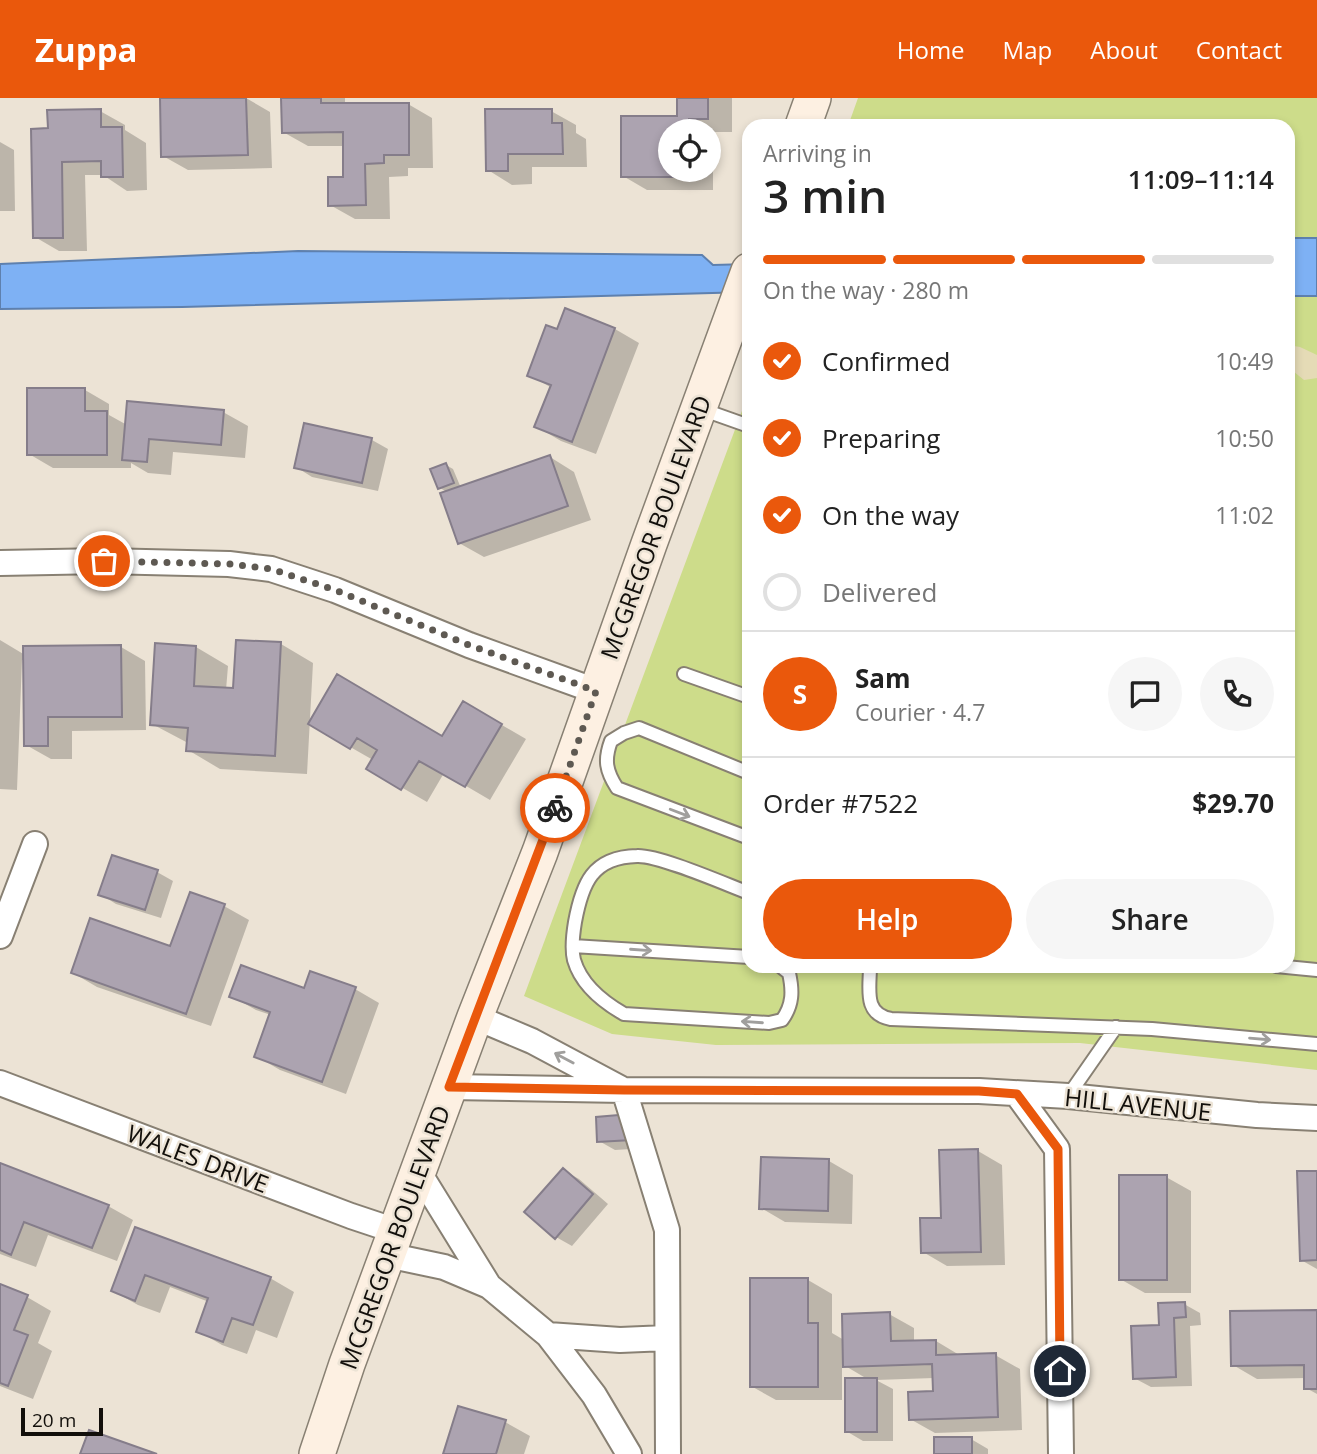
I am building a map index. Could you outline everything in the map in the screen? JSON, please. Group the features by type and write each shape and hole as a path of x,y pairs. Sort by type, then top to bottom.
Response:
{"main road":[{"path":"806,119 813,98"},
{"name":"MCGREGOR BOULEVARD","path":"317,1454 391,1243 475,1017 533,871 594,744 596,691 742,289"}],"street":[{"path":"0,563 118,561 229,564 271,569 335,590 469,645 596,691"},
{"path":"0,936 35,844"},
{"name":"HILL AVENUE","path":"475,1017 532,1041 624,1090"},
{"name":"WALES DRIVE","path":"0,1083 351,1216 391,1243 489,1286"},
{"name":"HILL AVENUE","path":"449,1087 965,1090 1068,1096 1256,1115 1317,1118"},
{"path":"624,1090 667,1230 667,1454"},
{"path":"1017,1094 1058,1149 1061,1454"},
{"path":"418,1171 489,1286 548,1335 594,1395 618,1431 629,1454"},
{"path":"548,1335 620,1340 667,1338"}],"lane":[{"path":"698,408 742,424"},
{"path":"684,674 742,695"},
{"path":"742,770 639,728 611,741 594,744 617,788 742,835"},
{"path":"742,890 649,857 626,857 608,862 589,876 580,894 572,937 574,960 587,984 606,1004 624,1014 769,1023 782,1020 790,1009 792,989 789,973"},
{"path":"573,946 742,957"},
{"path":"1295,968 1317,970"},
{"path":"870,973 870,1003 873,1012 881,1017 1116,1027 1317,1044"},
{"path":"1068,1096 1116,1027"}],"green space":[{"path":"858,98 1317,98 1317,1070 1080,1043 716,1045 612,1034 524,996 742,411 742,973 1295,973 1295,119 850,119"}],"sand":[{"path":"1295,346 1317,355 1317,378 1304,380 1295,373"}],"water":[{"path":"1295,238 1317,238 1317,296 1295,296"},
{"path":"298,251 702,255 713,265 742,264 742,292 182,307 0,309 0,264"}],"building":[{"path":"160,98 246,98 248,155 161,157"},
{"path":"281,98 321,98 321,103 409,103 409,155 384,155 384,163 365,164 366,205 328,206 328,177 343,177 343,132 282,133"},
{"path":"677,98 708,98 708,119 658,119 658,177 621,177 621,116 677,116"},
{"path":"101,109 101,127 122,127 123,177 101,177 101,161 62,162 63,238 33,238 31,129 48,128 47,110"},
{"path":"485,109 552,109 552,123 562,123 563,154 508,154 508,171 486,171"},
{"path":"565,308 615,328 572,442 534,427 551,385 527,376 546,325 557,329"},
{"path":"27,388 85,388 85,411 107,411 107,455 27,455"},
{"path":"127,401 224,410 221,445 149,439 147,462 122,460"},
{"path":"304,423 372,438 362,483 294,468"},
{"path":"550,455 568,506 458,544 440,493"},
{"path":"446,463 454,483 438,489 430,469"},
{"path":"236,640 281,642 275,756 186,751 188,728 150,725 155,643 196,646 194,686 233,688"},
{"path":"121,645 122,717 48,717 48,746 24,746 23,646"},
{"path":"337,674 442,736 463,701 502,724 465,787 419,761 401,790 366,769 377,750 357,738 350,749 308,724"},
{"path":"112,855 158,870 145,910 98,895"},
{"path":"190,892 225,904 186,1014 71,973 90,918 170,946"},
{"path":"241,965 304,988 310,971 356,987 322,1082 254,1057 270,1012 229,997"},
{"path":"630,1114 632,1140 597,1142 596,1117"},
{"path":"978,1149 981,1252 921,1253 920,1218 941,1218 939,1150"},
{"path":"761,1157 829,1159 828,1211 759,1209"},
{"path":"0,1163 109,1205 92,1248 24,1222 11,1255 0,1250"},
{"path":"563,1168 593,1194 555,1239 524,1212"},
{"path":"1297,1171 1317,1171 1317,1260 1300,1261"},
{"path":"1119,1175 1167,1175 1167,1280 1119,1280"},
{"path":"135,1227 271,1277 253,1325 232,1318 223,1342 196,1332 208,1298 145,1275 135,1301 111,1291"},
{"path":"750,1278 808,1278 808,1323 818,1323 818,1387 750,1387"},
{"path":"0,1284 28,1295 14,1330 28,1335 8,1386 0,1383"},
{"path":"1185,1302 1186,1317 1174,1318 1176,1377 1133,1379 1131,1326 1159,1325 1158,1303"},
{"path":"1317,1310 1317,1389 1304,1389 1304,1365 1231,1366 1230,1311"},
{"path":"890,1312 891,1341 936,1340 936,1355 996,1353 998,1417 909,1420 908,1392 933,1391 932,1364 843,1367 842,1314"},
{"path":"845,1378 877,1378 877,1432 845,1432"},
{"path":"458,1406 506,1420 496,1454 443,1454"},
{"path":"89,1430 157,1454 80,1454"},
{"path":"934,1437 972,1437 972,1454 934,1454"}],"way so far":[{"path":"104,561 229,564 271,569 335,590 469,645 596,691 555,808"}],"route":[{"path":"555,808 530,880 449,1087 979,1091 1017,1094 1058,1149 1060,1371"}]}
